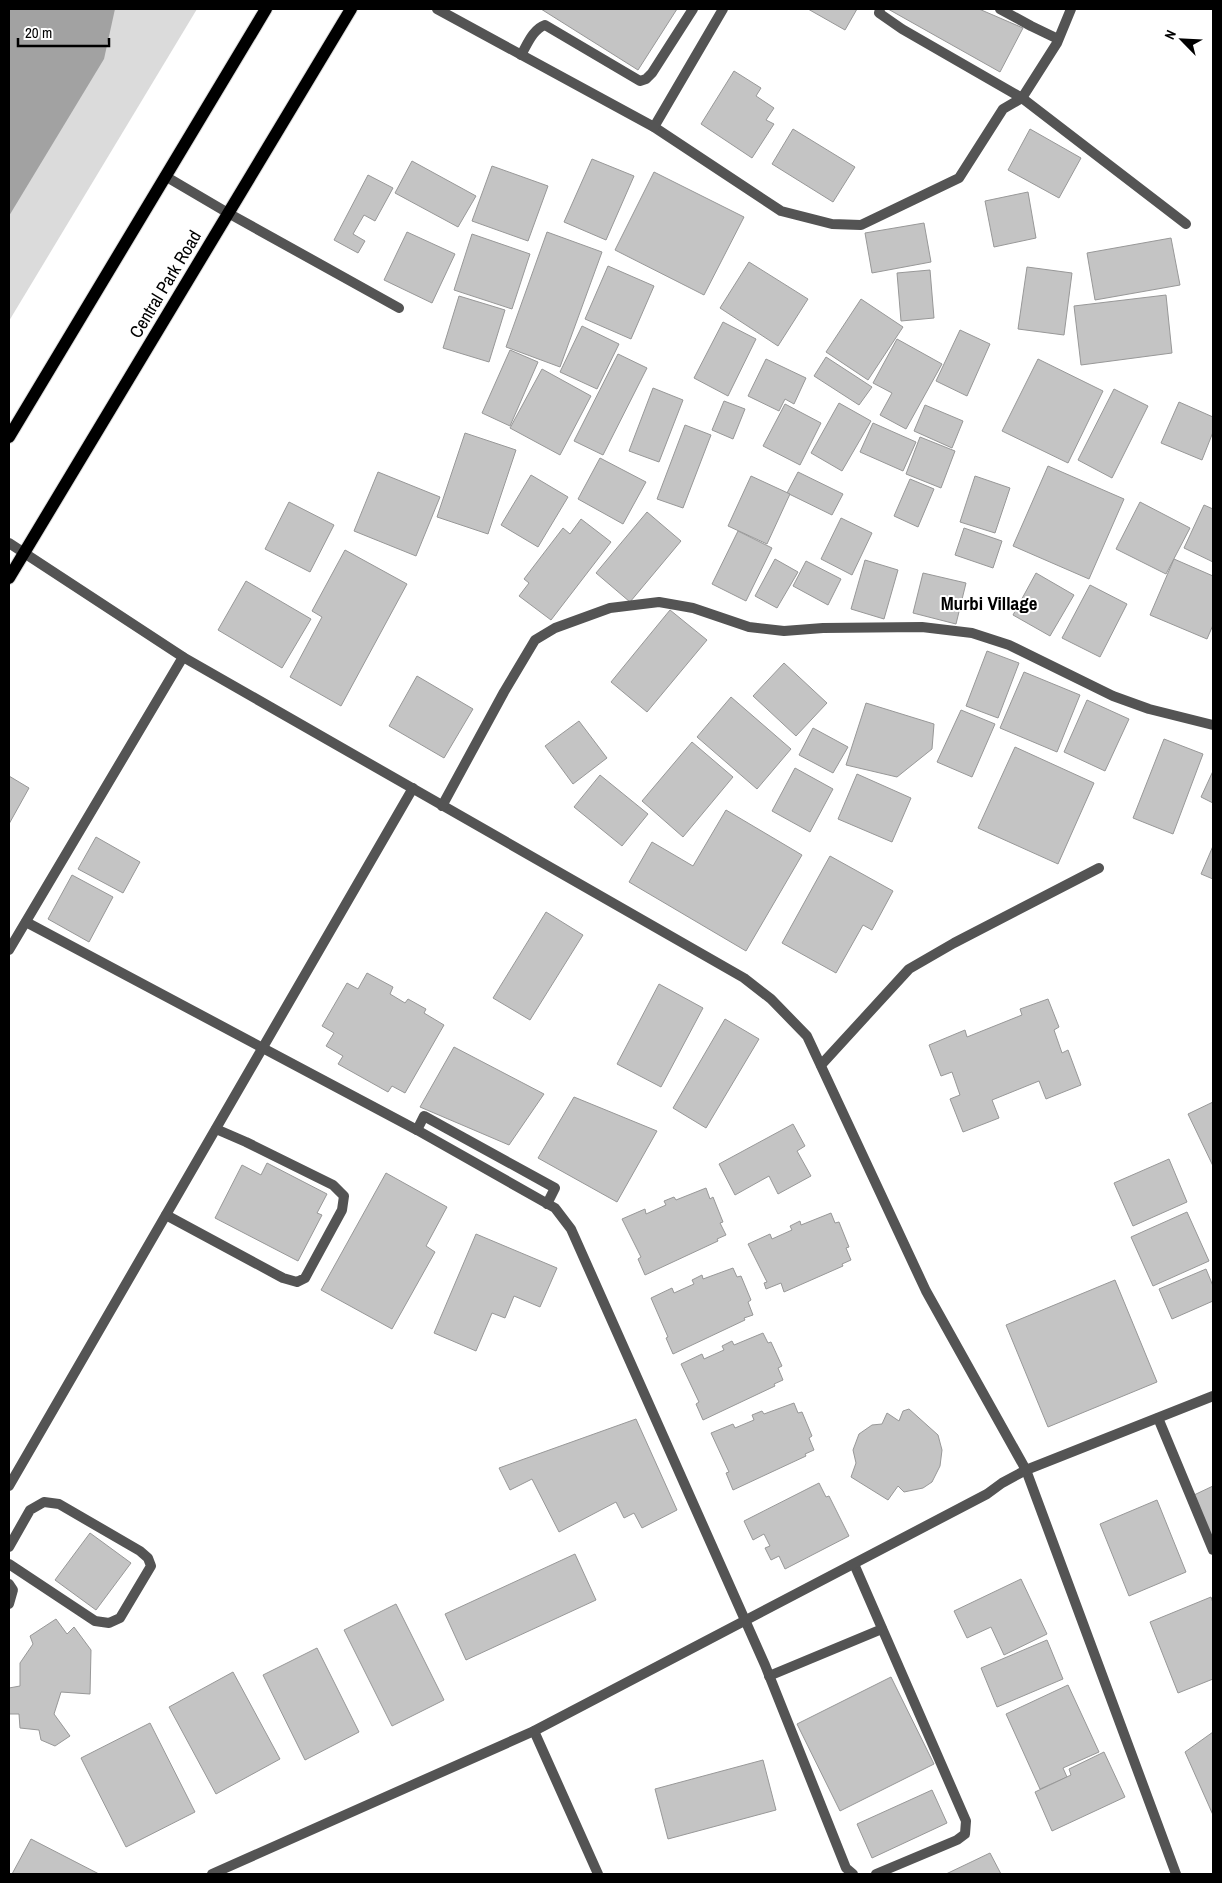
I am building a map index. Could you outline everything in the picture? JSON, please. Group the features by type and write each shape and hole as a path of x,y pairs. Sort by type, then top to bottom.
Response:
{"main road":[{"path":"9,437 266,9"},
{"name":"Central Park Road","path":"9,578 351,9"}],"street":[{"path":"437,9 654,127 781,211 832,224 861,225 959,178 1003,109 1022,98 1058,39 1071,9"},
{"path":"521,55 536,32 544,25 640,82 652,73 693,9"},
{"path":"654,127 723,9"},
{"path":"880,9 879,13 902,29 1022,98 1186,224"},
{"path":"1000,9 1058,39"},
{"path":"165,176 399,308"},
{"path":"9,543 183,657 744,978 771,999 807,1036 926,1291 1026,1470 1175,1872 1164,1874"},
{"path":"442,806 534,640 555,628 610,608 659,602 693,608 749,628 784,631 823,628 922,627 972,633 1009,645 1114,696 1148,709 1213,726"},
{"path":"9,950 183,657"},
{"path":"9,1486 413,788"},
{"path":"821,1066 909,969 954,943 1099,868"},
{"path":"26,922 417,1130 554,1208 571,1229 770,1676 846,1868 852,1874"},
{"path":"417,1130 424,1116 556,1188 547,1204"},
{"path":"166,1215 283,1278 297,1282 305,1278 342,1210 344,1196 333,1185 216,1129"},
{"path":"212,1874 534,1732 987,1494 1002,1483 1026,1470 1213,1396"},
{"path":"1158,1418 1213,1550"},
{"path":"9,1547 30,1510 44,1502 59,1504 140,1551 148,1558 151,1566 120,1618 109,1623 96,1621 9,1564"},
{"path":"854,1564 966,1821 965,1834 957,1840 876,1874"},
{"path":"9,1584 13,1590 9,1604"},
{"path":"770,1676 882,1629"},
{"path":"534,1732 598,1874"}],"shaded area":[{"path":"9,9 197,9 9,321"},
{"path":"9,9 115,9 104,59 9,216"}],"building":[{"path":"541,9 677,9 638,70"},
{"path":"808,9 857,9 845,30"},
{"path":"888,9 979,9 1023,28 1000,72"},
{"path":"734,71 761,88 756,96 774,108 766,120 774,124 752,158 701,124"},
{"path":"793,129 855,167 833,202 772,164"},
{"path":"1030,129 1081,158 1059,198 1008,170"},
{"path":"592,159 634,176 606,240 564,222"},
{"path":"412,161 476,196 458,227 395,193"},
{"path":"492,166 548,186 528,241 472,221"},
{"path":"654,172 744,217 704,295 615,250"},
{"path":"368,175 393,188 375,221 364,215 353,234 365,241 358,253 334,240"},
{"path":"1028,192 1036,238 994,247 985,201"},
{"path":"924,223 931,262 872,273 865,233"},
{"path":"407,232 455,254 432,303 384,280"},
{"path":"547,232 602,252 560,367 506,347"},
{"path":"472,234 530,254 512,309 454,290"},
{"path":"1171,238 1180,285 1095,300 1087,253"},
{"path":"749,262 808,299 778,346 720,308"},
{"path":"608,266 654,286 631,339 585,319"},
{"path":"1027,267 1072,273 1064,335 1018,329"},
{"path":"930,270 934,318 901,321 897,273"},
{"path":"1166,295 1172,353 1081,365 1074,306"},
{"path":"459,296 505,310 489,362 443,348"},
{"path":"861,299 903,327 868,380 826,352"},
{"path":"723,322 756,339 728,396 694,378"},
{"path":"582,326 619,344 597,389 560,372"},
{"path":"960,330 990,344 967,396 936,381"},
{"path":"897,339 942,364 906,429 880,415 892,393 873,383"},
{"path":"510,350 538,362 510,426 482,413"},
{"path":"618,354 647,368 603,455 574,441"},
{"path":"826,357 872,387 859,405 814,376"},
{"path":"766,359 806,378 794,404 785,399 779,411 748,396"},
{"path":"1038,359 1103,391 1068,463 1002,431"},
{"path":"542,369 591,396 560,455 510,428"},
{"path":"653,388 683,400 659,462 629,451"},
{"path":"1114,389 1148,406 1112,478 1078,460"},
{"path":"724,401 745,409 733,439 712,430"},
{"path":"1179,402 1213,417 1213,432 1202,460 1161,443"},
{"path":"839,403 871,421 842,471 811,453"},
{"path":"785,404 821,423 800,465 763,446"},
{"path":"925,405 963,421 952,448 914,431"},
{"path":"873,423 916,442 903,471 860,452"},
{"path":"685,425 711,435 683,508 657,499"},
{"path":"465,433 516,450 488,534 437,517"},
{"path":"920,437 955,451 941,488 906,474"},
{"path":"600,458 646,482 623,524 578,499"},
{"path":"1048,466 1124,499 1089,579 1013,546"},
{"path":"378,472 440,497 416,556 354,531"},
{"path":"798,472 843,494 832,515 787,493"},
{"path":"531,475 568,497 538,547 501,525"},
{"path":"751,476 790,494 767,544 728,526"},
{"path":"975,476 1010,488 995,533 960,522"},
{"path":"910,479 934,489 918,527 894,516"},
{"path":"289,502 334,525 310,572 265,549"},
{"path":"1140,502 1190,528 1166,574 1116,549"},
{"path":"1204,505 1213,509 1213,562 1184,548"},
{"path":"647,512 681,541 630,602 596,573"},
{"path":"841,518 872,533 852,575 821,559"},
{"path":"581,519 611,542 551,620 519,596 529,583 524,579 563,528 570,534"},
{"path":"964,528 1002,541 993,568 955,555"},
{"path":"738,531 772,548 746,601 712,584"},
{"path":"345,550 407,584 341,706 290,677 322,617 312,611"},
{"path":"775,559 798,572 777,608 755,596"},
{"path":"1174,559 1213,576 1213,625 1207,639 1150,615"},
{"path":"865,560 898,570 884,619 851,609"},
{"path":"806,561 841,579 828,605 793,586"},
{"path":"923,573 966,583 956,624 913,613"},
{"path":"1036,573 1074,595 1050,636 1013,615"},
{"path":"246,581 311,619 282,668 218,630"},
{"path":"1090,585 1127,604 1100,657 1062,638"},
{"path":"670,610 707,640 647,712 611,682"},
{"path":"987,651 1019,663 998,718 966,706"},
{"path":"784,663 827,703 796,736 753,696"},
{"path":"1024,672 1080,695 1057,752 1000,728"},
{"path":"417,676 473,709 444,758 389,726"},
{"path":"731,697 791,749 757,789 697,737"},
{"path":"1087,700 1129,719 1105,771 1064,752"},
{"path":"866,703 934,724 932,749 897,777 846,765"},
{"path":"961,710 995,724 972,777 937,762"},
{"path":"579,721 607,758 573,784 545,746"},
{"path":"813,728 848,747 833,773 799,755"},
{"path":"1164,739 1203,754 1173,834 1133,818"},
{"path":"692,742 733,777 683,837 642,801"},
{"path":"1015,747 1094,783 1058,864 978,828"},
{"path":"795,768 833,789 810,832 772,811"},
{"path":"1213,771 1213,803 1201,797"},
{"path":"857,774 911,798 892,842 838,819"},
{"path":"600,775 648,814 622,846 574,807"},
{"path":"9,776 29,788 9,824"},
{"path":"726,810 802,855 746,951 629,882 652,842 693,866"},
{"path":"96,837 140,862 123,893 78,869"},
{"path":"1213,846 1213,879 1201,874"},
{"path":"830,856 893,891 872,930 863,925 836,973 782,943"},
{"path":"72,875 113,897 89,942 48,919"},
{"path":"546,912 583,935 530,1020 493,998"},
{"path":"367,973 393,987 390,994 405,1003 408,999 426,1009 424,1013 444,1025 405,1093 392,1086 388,1092 338,1064 343,1056 326,1046 334,1033 322,1026 347,983 358,989"},
{"path":"659,984 703,1008 661,1087 617,1064"},
{"path":"1048,999 1059,1027 1054,1030 1062,1053 1068,1050 1081,1085 1046,1099 1039,1081 992,1100 999,1118 963,1132 950,1099 960,1095 952,1072 941,1076 929,1045 965,1030 967,1037 1022,1015 1020,1009"},
{"path":"725,1019 759,1039 706,1128 673,1108"},
{"path":"454,1047 544,1094 509,1145 420,1107"},
{"path":"574,1097 657,1131 617,1202 538,1158"},
{"path":"1213,1102 1213,1166 1188,1114"},
{"path":"793,1124 805,1146 797,1151 811,1176 778,1194 769,1176 735,1195 719,1164"},
{"path":"1169,1159 1187,1202 1133,1226 1114,1183"},
{"path":"267,1163 327,1194 317,1213 322,1215 298,1261 215,1218 242,1165 261,1175"},
{"path":"386,1173 447,1207 426,1246 435,1252 392,1329 321,1290"},
{"path":"706,1188 710,1199 713,1197 723,1222 720,1223 726,1235 717,1239 718,1241 645,1275 638,1259 641,1257 622,1219 645,1209 646,1214 666,1205 664,1201 674,1197 676,1200"},
{"path":"1187,1212 1209,1261 1153,1286 1131,1237"},
{"path":"831,1213 835,1223 839,1222 849,1247 846,1248 851,1260 842,1264 843,1266 784,1292 781,1283 766,1289 764,1283 767,1282 748,1244 770,1234 772,1239 792,1230 790,1226 800,1221 801,1225"},
{"path":"476,1234 557,1268 540,1307 514,1296 505,1318 492,1313 476,1351 434,1333"},
{"path":"733,1268 737,1277 741,1276 751,1300 748,1302 753,1315 673,1354 666,1338 668,1337 651,1298 672,1288 674,1293 694,1284 692,1280 702,1275 703,1279"},
{"path":"1206,1269 1213,1286 1213,1301 1172,1319 1159,1289"},
{"path":"1115,1280 1157,1382 1048,1427 1006,1325"},
{"path":"763,1333 768,1343 771,1342 782,1366 778,1368 783,1380 774,1384 775,1386 703,1420 696,1404 699,1402 681,1364 702,1354 704,1359 724,1350 722,1346 732,1341 734,1345"},
{"path":"794,1403 798,1413 802,1412 812,1436 809,1438 814,1450 805,1454 806,1456 733,1490 726,1473 729,1472 711,1433 733,1424 735,1428 754,1420 752,1415 762,1411 764,1414"},
{"path":"909,1409 938,1435 942,1450 940,1466 932,1482 923,1488 904,1492 898,1486 888,1500 851,1477 856,1463 853,1450 859,1434 872,1425 882,1424 887,1413 899,1421 903,1411"},
{"path":"636,1419 677,1510 642,1528 634,1513 624,1518 616,1502 559,1532 532,1479 510,1490 499,1468"},
{"path":"819,1483 826,1497 829,1496 849,1536 785,1569 779,1556 771,1560 765,1548 770,1546 764,1534 753,1540 744,1521"},
{"path":"1213,1486 1213,1542 1194,1495"},
{"path":"1157,1500 1186,1572 1129,1596 1100,1524"},
{"path":"90,1533 131,1563 96,1610 55,1580"},
{"path":"575,1554 596,1600 466,1660 445,1614"},
{"path":"1021,1579 1047,1634 1004,1655 991,1627 967,1638 954,1611"},
{"path":"1211,1597 1213,1603 1213,1679 1178,1693 1150,1622"},
{"path":"396,1604 444,1700 392,1726 344,1630"},
{"path":"56,1619 67,1634 74,1627 91,1650 90,1694 61,1692 54,1714 70,1736 55,1746 41,1740 39,1730 20,1728 19,1714 9,1714 9,1688 20,1686 20,1663 33,1644 30,1636"},
{"path":"1047,1640 1063,1679 997,1707 981,1668"},
{"path":"317,1648 359,1732 305,1760 263,1675"},
{"path":"233,1672 280,1759 216,1794 169,1707"},
{"path":"891,1677 934,1764 840,1811 797,1724"},
{"path":"1068,1685 1099,1752 1063,1768 1067,1777 1040,1789 1006,1714"},
{"path":"150,1723 195,1812 126,1847 81,1758"},
{"path":"1213,1732 1213,1815 1185,1752"},
{"path":"1104,1752 1125,1797 1052,1831 1035,1792 1071,1775 1069,1769"},
{"path":"763,1760 776,1810 668,1839 655,1789"},
{"path":"932,1790 947,1823 872,1858 857,1824"},
{"path":"31,1839 99,1874 12,1874"},
{"path":"990,1853 1001,1874 946,1874"}],"district":[{"name":"Murbi Village","path":"989,603"}]}
